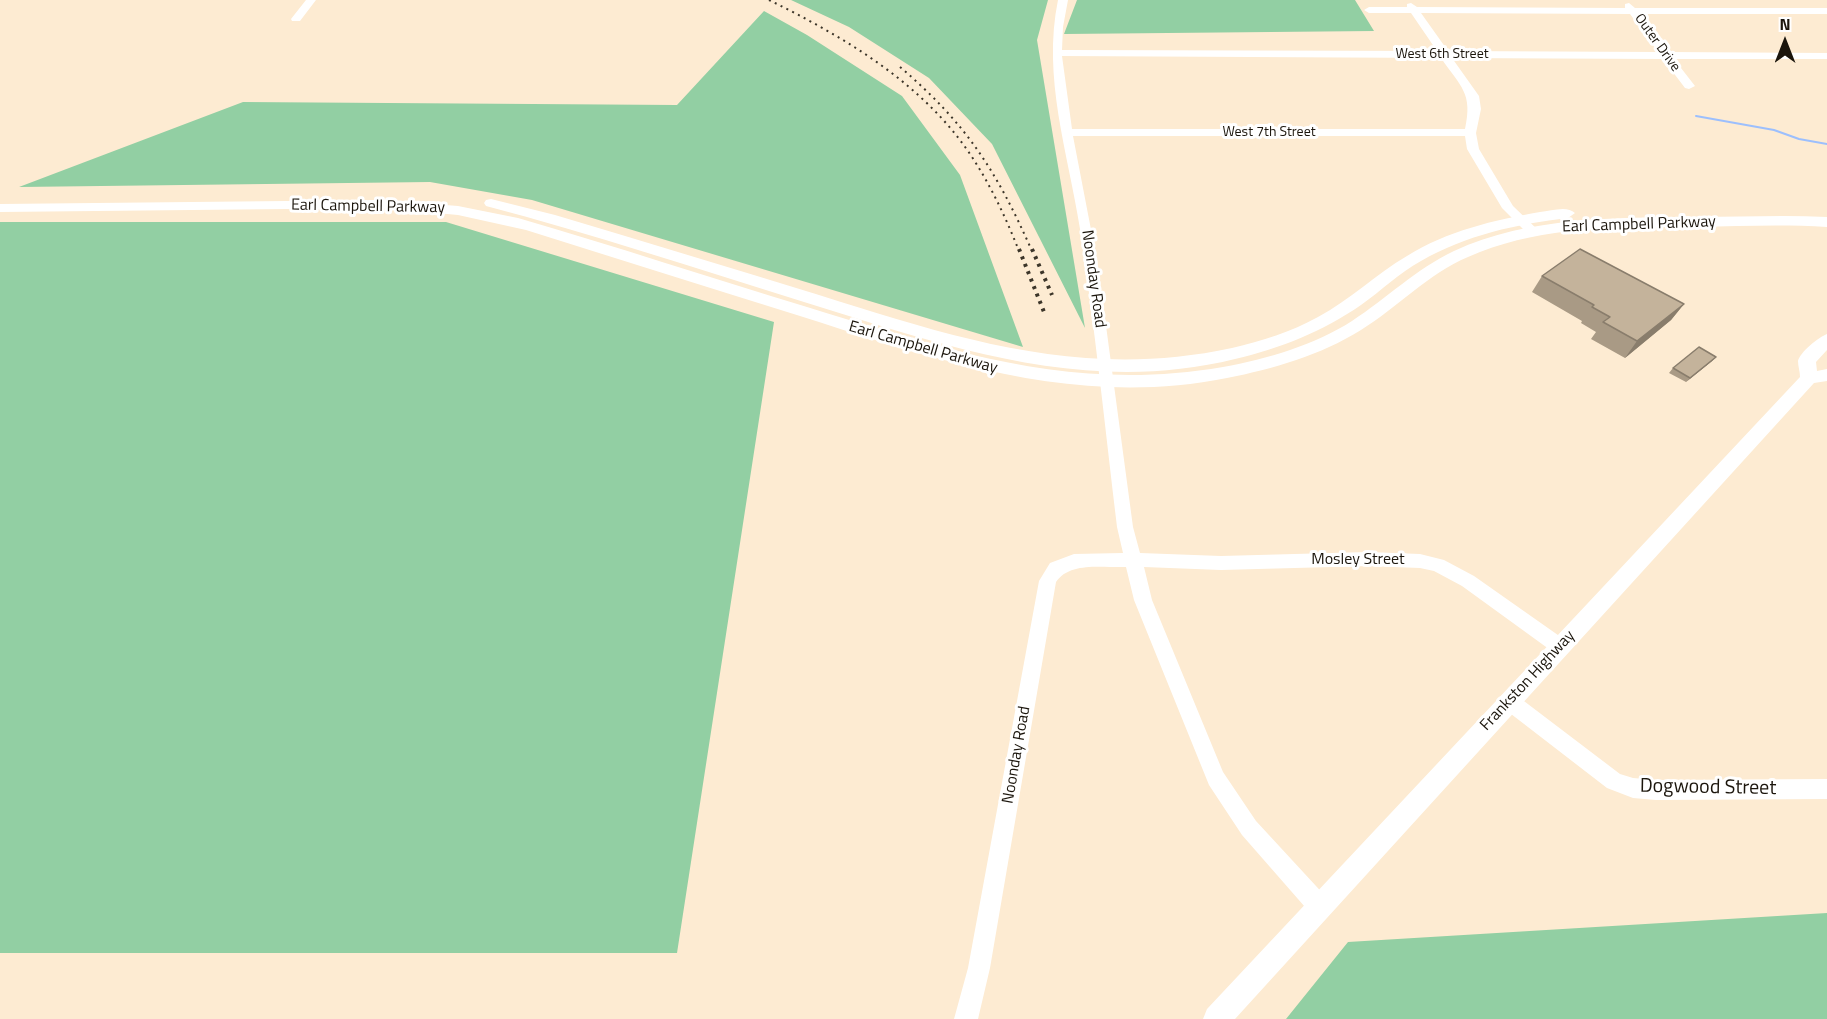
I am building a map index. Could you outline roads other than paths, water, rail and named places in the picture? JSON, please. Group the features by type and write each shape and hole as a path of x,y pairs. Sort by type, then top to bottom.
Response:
{"main road":[{"name":"Earl Campbell Parkway","path":"0,196 402,199 509,220 958,360 1034,376 1106,374 1187,378 1251,367 1323,343 1373,314 1418,278 1445,262 1484,245 1534,232 1620,216"},
{"name":"Earl Campbell Parkway","path":"0,208 402,199"},
{"name":"Earl Campbell Parkway","path":"1106,374 1247,350 1308,329 1353,303 1423,253 1471,233 1520,220 1569,213 1620,216 1742,216 1827,212"},
{"name":"Earl Campbell Parkway","path":"1742,216 1827,222"},
{"path":"1353,303 1373,314"},
{"name":"Frankston Highway","path":"1217,1019 1559,646 1818,376 1807,361 1827,340"}],"street":[{"path":"297,19 311,0"},
{"name":"Noonday Road","path":"1063,0 1056,34 1059,82 1078,175 1131,560 1146,610 1216,778 1249,828 1320,907"},
{"path":"1408,0 1474,100 1470,133 1475,152 1505,203 1534,232"},
{"path":"1515,0 1523,10"},
{"name":"Outer Drive","path":"1625,0 1689,86"},
{"path":"1369,10 1827,11"},
{"name":"West 6th Street","path":"1058,53 1827,57"},
{"name":"West 7th Street","path":"1068,132 1470,133"},
{"name":"Mosley Street","path":"1131,560 1221,563 1377,559 1430,562 1479,587 1559,646"},
{"name":"Noonday Road","path":"966,1019 979,968 1048,582 1056,568 1068,562 1131,560"},
{"name":"Dogwood Street","path":"1509,701 1606,777 1633,788 1656,790 1827,789"}],"waterway":[{"path":"1696,116 1774,130 1799,139 1827,144"}],"railway":[{"path":"769,0 854,47 907,85 931,107 953,131 979,168 998,202 1019,251"},
{"path":"900,67 944,109 978,151 1006,197 1032,251"},
{"path":"1019,249 1044,312"},
{"path":"1032,249 1052,295"}]}
